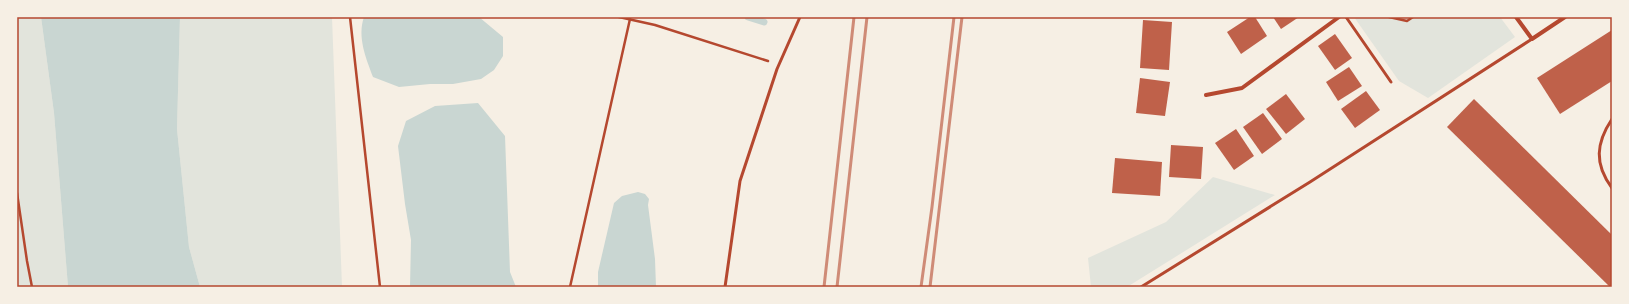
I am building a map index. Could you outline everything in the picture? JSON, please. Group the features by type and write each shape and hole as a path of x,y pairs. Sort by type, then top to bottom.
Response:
{"street":[{"path":"1206,95 1242,88 1339,17"},
{"path":"1516,17 1532,40 1565,17"}],"lane":[{"path":"725,287 740,181 779,64 800,17"},
{"path":"1346,17 1391,82"},
{"path":"1141,287 1310,182 1532,40"},
{"path":"1612,119 1600,144 1599,163 1612,188"}],"path":[{"path":"350,17 380,287"},
{"path":"619,17 655,25 779,64"},
{"path":"1389,17 1407,21 1413,17"},
{"path":"570,287 630,19"},
{"path":"17,193 32,287"}],"shaded area":[{"path":"17,17 41,17 54,113 68,287 17,287"},
{"path":"41,17 180,17 177,129 189,247 200,287 68,287 54,113"},
{"path":"180,17 332,17 342,287 200,287 189,247 177,129"},
{"path":"364,17 479,17 503,37 503,56 494,70 481,79 453,84 430,84 399,87 373,77 363,47 361,32"},
{"path":"1354,17 1500,17 1515,37 1428,98 1399,81"},
{"path":"478,103 505,136 510,272 516,287 410,287 411,240 398,146 406,121 435,106"},
{"path":"1213,177 1275,195 1127,287 1091,287 1088,258 1166,222"},
{"path":"638,192 645,194 649,199 648,205 655,259 656,287 598,287 598,272 614,203 622,196"}],"building":[{"path":"1250,17 1255,17 1267,36 1241,54 1227,32"},
{"path":"1273,17 1299,17 1281,29"},
{"path":"1143,20 1172,22 1169,70 1140,68"},
{"path":"1612,30 1612,81 1560,114 1537,78"},
{"path":"1335,34 1352,58 1335,70 1318,46"},
{"path":"1349,67 1362,86 1338,101 1326,82"},
{"path":"1140,78 1170,82 1165,116 1136,113"},
{"path":"1366,91 1380,110 1355,128 1341,109"},
{"path":"1286,94 1305,119 1286,134 1266,109"},
{"path":"1474,99 1612,235 1612,287 1610,287 1447,127"},
{"path":"1263,113 1282,139 1262,154 1243,127"},
{"path":"1236,129 1254,156 1234,170 1215,143"},
{"path":"1171,145 1203,147 1201,179 1169,177"},
{"path":"1115,158 1162,162 1160,196 1112,193"}],"waterway":[{"path":"748,17 764,22"}],"railway":[{"path":"824,287 854,17"},
{"path":"837,287 867,17"},
{"path":"921,287 932,207 954,17"},
{"path":"930,287 962,17"}]}
